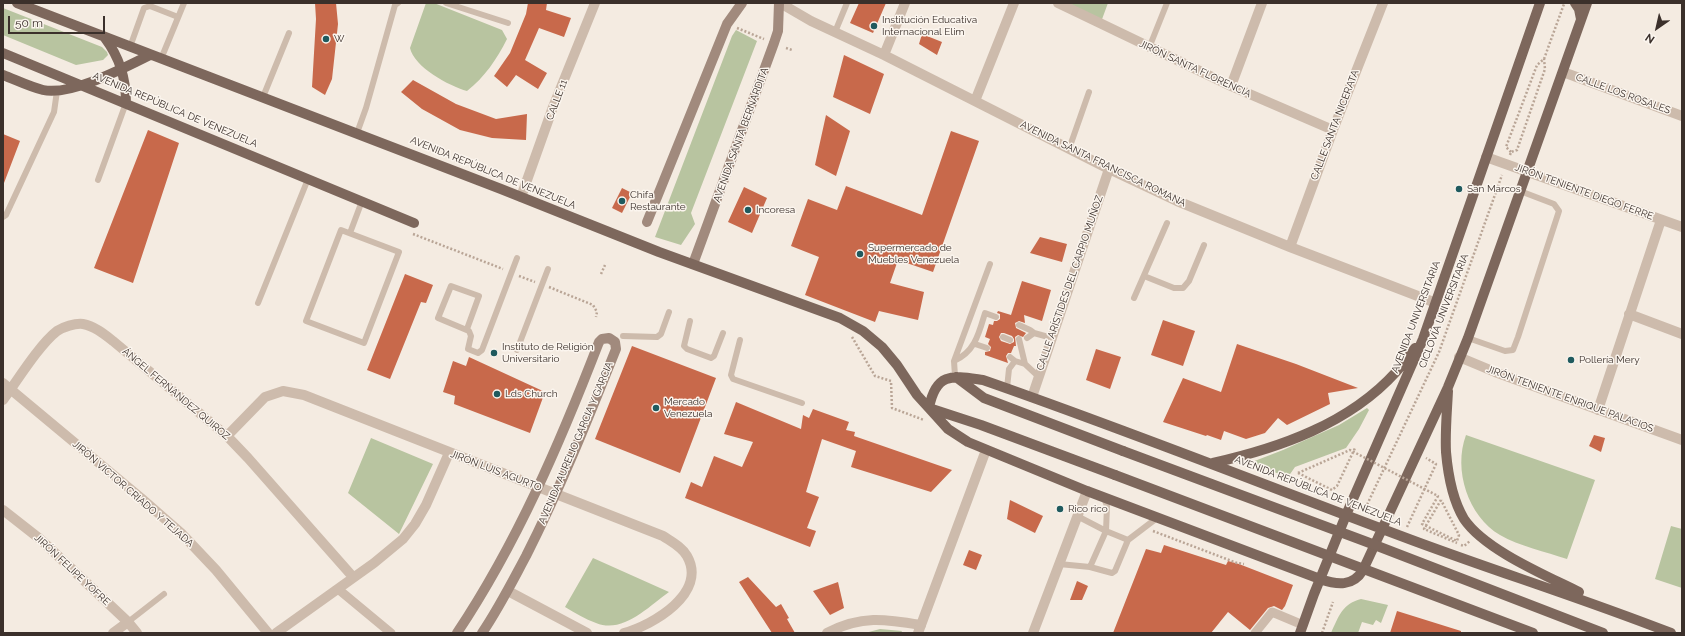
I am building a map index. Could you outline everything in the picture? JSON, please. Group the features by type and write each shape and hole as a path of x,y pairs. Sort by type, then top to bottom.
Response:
{"main road":[{"name":"AVENIDA REPÚBLICA DE VENEZUELA","path":"18,3 105,38 357,133 659,252 840,318 863,331 882,347 897,364 917,395 948,429 968,442 1157,518 1320,579 1338,584 1344,584 1355,580 1359,576 1382,529"},
{"path":"647,222 727,24 742,3"},
{"name":"AVENIDA SANTA BERNARDITA","path":"693,264 774,43 778,30 779,3"},
{"path":"1575,3 1580,13 1581,21"},
{"path":"1382,529 1448,386 1468,338 1588,3"},
{"name":"AVENIDA UNIVERSITARIA","path":"1302,629 1320,579 1346,515 1423,339 1486,157 1541,5"},
{"path":"105,38 118,58 122,69 126,86 126,103"},
{"name":"AVENIDA REPÚBLICA DE VENEZUELA","path":"3,53 414,222"},
{"path":"82,85 122,69 150,55"},
{"name":"AVENIDA REPÚBLICA DE VENEZUELA","path":"3,75 44,90 57,91 82,85"},
{"name":"AVENIDA AURELIO GARCIA Y GARCIA","path":"457,633 492,577 538,487 565,430 599,342 602,339 609,338 615,342 616,349 581,437 556,494 508,591 482,633"},
{"path":"1213,464 1284,444 1336,419 1368,397 1386,382 1423,339"},
{"name":"AVENIDA REPÚBLICA DE VENEZUELA","path":"955,376 983,380 1007,388 1213,464 1403,537 1609,608 1671,633"},
{"path":"1534,633 981,425 929,408 931,399 939,384 945,379 955,376 984,398 1367,542 1603,633"},
{"path":"1448,386 1446,443 1449,474 1456,504 1468,524 1482,538 1499,550 1609,608"}],"street":[{"name":"CALLE 11","path":"521,197 553,107 595,3"},
{"name":"AVENIDA SANTA FRANCISCA ROMANA","path":"779,3 811,21 884,55 1109,169 1177,201 1290,248 1436,303"},
{"path":"884,55 905,3"},
{"path":"975,101 1014,3"},
{"name":"JIRÓN SANTA FLORENCIA","path":"1058,3 1149,48 1231,86 1333,130"},
{"path":"1231,86 1262,3"},
{"name":"CALLE SANTA NICERATA","path":"1290,248 1333,130 1383,3"},
{"name":"CALLE LOS ROSALES","path":"1563,72 1682,116"},
{"name":"JIRÓN TENIENTE DIEGO FERRE","path":"1486,157 1682,227"},
{"name":"CALLE ARÍSTIDES DEL CARPIO MUÑOZ","path":"1032,397 1109,169"},
{"path":"1598,410 1661,220"},
{"path":"1629,314 1682,334"},
{"name":"ÁNGEL FERNANDEZ QUIROZ","path":"3,400 7,386 48,339 58,330 83,324 98,330 227,436 353,577"},
{"name":"JIRÓN TENIENTE ENRIQUE PALACIOS","path":"1460,357 1495,372 1682,440"},
{"name":"JIRÓN VICTOR CRIADO Y TEJADA","path":"7,386 180,533 216,570 268,633"},
{"name":"JIRÓN LUIS AGURTO","path":"227,436 265,397 284,391 304,395 323,401 449,453 647,529 678,546 687,556 691,567 691,581 686,593 678,603 660,616 624,633"},
{"path":"827,633 849,624 873,619 884,619 919,629 986,450"},
{"path":"276,633 389,552 403,539 415,524 426,505 449,453"},
{"path":"1033,633 1087,491"},
{"name":"JIRÓN FELIPE YOFRE","path":"3,510 40,539 128,622 137,633"},
{"path":"338,589 391,633"},
{"path":"508,591 587,633"},
{"path":"1254,633 1272,612 1302,629"},
{"path":"112,633 128,622"}],"lane":[{"path":"161,59 184,3"},
{"path":"357,133 366,108 395,5 398,3"},
{"path":"446,3 508,23"},
{"path":"835,32 847,3"},
{"path":"1149,48 1167,3"},
{"path":"130,47 146,6 150,6 178,17"},
{"path":"263,97 289,33"},
{"path":"3,217 6,215 54,112 57,91"},
{"path":"1069,149 1089,92"},
{"path":"98,180 126,103"},
{"path":"258,303 308,179"},
{"path":"1468,338 1505,351 1513,350 1559,211 1554,204 1520,191"},
{"path":"350,233 362,201"},
{"path":"1134,298 1167,223"},
{"path":"341,230 350,233 399,252 364,343 306,321 341,230"},
{"path":"1144,276 1174,288 1183,288 1189,281 1204,244"},
{"path":"467,329 479,296 451,286 438,318 467,329 471,336 468,349 478,353 482,350 517,258"},
{"path":"955,376 954,360 990,264"},
{"path":"517,350 548,269"},
{"path":"623,336 657,338 661,334 669,312"},
{"path":"954,360 962,358 975,344 985,313 996,317"},
{"path":"690,321 684,346 687,349 711,358 714,356 723,333"},
{"path":"1019,325 1034,333 1052,338"},
{"path":"980,329 987,332"},
{"path":"1027,338 1034,333"},
{"path":"1003,337 1010,340"},
{"path":"1019,339 1025,364"},
{"path":"740,340 731,375 733,379 802,403"},
{"path":"975,344 987,348"},
{"path":"1007,388 1009,369 1012,359 1025,364 1039,377"},
{"path":"1090,567 1106,531 1107,506 1104,497"},
{"path":"1077,516 1106,531 1128,540"},
{"path":"1059,564 1090,567 1112,574 1115,571 1128,540 1157,518"},
{"path":"128,622 164,594"}],"path":[{"name":"CICLOVÍA UNIVERSITARIA","path":"1511,152 1517,150 1545,70 1544,59 1565,3"},
{"path":"737,28 764,39"},
{"path":"786,48 792,50"},
{"name":"CICLOVÍA UNIVERSITARIA","path":"1511,152 1506,147 1537,65 1544,59"},
{"name":"CICLOVÍA UNIVERSITARIA","path":"1359,510 1365,509 1439,352 1511,152"},
{"path":"407,231 593,305 597,312 596,318"},
{"path":"601,274 605,265"},
{"path":"840,318 876,376 891,381 892,408 927,421"},
{"path":"1355,448 1337,486 1334,490 1298,473 1350,450 1438,496 1422,524 1457,541 1459,535 1441,500 1424,530 1464,546 1472,539"},
{"path":"1403,537 1436,464 1416,453"},
{"path":"1144,528 1237,563 1248,564"},
{"path":"1322,633 1333,602"}],"green space":[{"path":"426,3 434,3 502,30 507,39 490,68 467,91 451,85 433,75 418,62 413,55 410,48"},
{"path":"1062,3 1108,3 1101,22"},
{"path":"3,8 102,47 108,55 103,60 76,65 3,35"},
{"path":"736,30 757,41 691,213 695,224 681,245 655,237 732,36"},
{"path":"1367,408 1369,410 1359,429 1346,448 1295,467 1288,477 1251,464 1252,462 1339,425"},
{"path":"1466,435 1595,480 1567,559 1524,546 1507,539 1489,527 1479,516 1466,491 1463,477 1461,463 1462,449"},
{"path":"371,438 433,464 399,534 348,493"},
{"path":"1671,526 1682,529 1682,588 1655,579"},
{"path":"593,558 669,592 644,611 625,622 616,625 606,625 588,620 565,607"},
{"path":"1361,599 1388,605 1381,623 1376,620 1373,625 1362,622 1358,633 1331,633 1345,607"},
{"path":"880,629 902,631 901,633 865,633"}],"building":[{"name":"W","path":"315,3 336,3 338,24 332,79 325,95 312,87 316,19"},
{"path":"528,3 547,3 546,10 571,18 564,37 539,28 525,60 547,73 538,89 516,75 507,87 494,76 510,53 526,14"},
{"path":"859,3 886,3 873,33 850,23"},
{"path":"922,34 942,42 937,55 919,44"},
{"path":"844,55 884,74 870,114 833,97"},
{"path":"413,80 456,104 496,119 527,114 526,140 492,138 460,130 422,109 401,92"},
{"path":"826,115 850,131 836,176 815,165"},
{"path":"148,130 179,143 133,283 94,268"},
{"path":"951,131 979,141 933,272 898,260 890,283 924,292 918,320 879,311 875,322 805,295 819,257 791,246 808,199 837,210 846,186 922,215"},
{"path":"3,134 20,141 4,183 3,183"},
{"name":"Incoresa","path":"744,187 767,198 752,233 728,222"},
{"name":"Chifa Restaurante","path":"622,188 632,193 622,213 612,208"},
{"path":"1040,237 1067,244 1062,262 1030,253"},
{"path":"405,274 433,285 426,303 421,302 390,379 367,370"},
{"path":"1022,281 1051,290 1042,321 1024,315 1025,323 1019,321 1015,323 1016,328 1026,333 1023,337 1018,335 1015,337 1016,346 1014,346 1011,353 1008,353 1006,356 1008,363 985,355 985,352 990,351 991,347 988,344 990,339 985,337 989,324 993,325 994,321 1000,319 1000,314 997,313 998,311 1011,315","holes":["1001,333 1012,336 1014,342 1010,344 1001,341 999,337"]},
{"path":"1163,320 1195,331 1183,366 1151,355"},
{"path":"1237,344 1296,364 1358,388 1328,393 1330,404 1287,425 1278,418 1265,433 1246,439 1224,431 1221,440 1163,422 1183,378 1221,392"},
{"name":"Mercado Venezuela","path":"632,346 716,378 680,473 595,439"},
{"path":"1096,349 1121,357 1110,389 1086,380"},
{"name":"Lds Church","path":"469,357 545,392 530,433 454,404 455,396 443,392 453,361 466,366"},
{"path":"736,402 801,429 803,415 809,418 813,409 849,422 846,430 855,432 854,436 952,470 931,492 851,467 856,451 822,439 806,492 819,497 807,528 816,531 810,547 685,498 691,482 702,487 714,456 742,467 753,442 724,434"},
{"path":"1594,435 1605,438 1601,452 1589,446"},
{"path":"1010,500 1043,516 1035,533 1007,519"},
{"path":"1164,545 1226,565 1228,561 1239,564 1293,585 1285,606 1282,610 1274,606 1268,608 1250,630 1228,612 1211,633 1113,633 1146,549 1161,553"},
{"path":"969,550 982,555 976,570 963,565"},
{"path":"748,577 776,607 781,604 795,633 772,633 739,582"},
{"path":"1077,581 1088,586 1082,600 1070,600"},
{"path":"838,582 844,608 830,615 813,591"},
{"path":"1397,611 1461,631 1461,633 1390,633"}],"place":[{"name":"Institución Educativa Internacional Elim","path":"874,26"},
{"name":"W","path":"326,39"},
{"name":"San Marcos","path":"1459,189"},
{"name":"Chifa Restaurante","path":"622,201"},
{"name":"Incoresa","path":"748,210"},
{"name":"Supermercado de Muebles Venezuela","path":"860,254"},
{"name":"Instituto de Religión Universitario","path":"494,353"},
{"name":"Pollería Mery","path":"1571,360"},
{"name":"Lds Church","path":"497,394"},
{"name":"Mercado Venezuela","path":"656,408"},
{"name":"Rico rico","path":"1060,509"}]}
